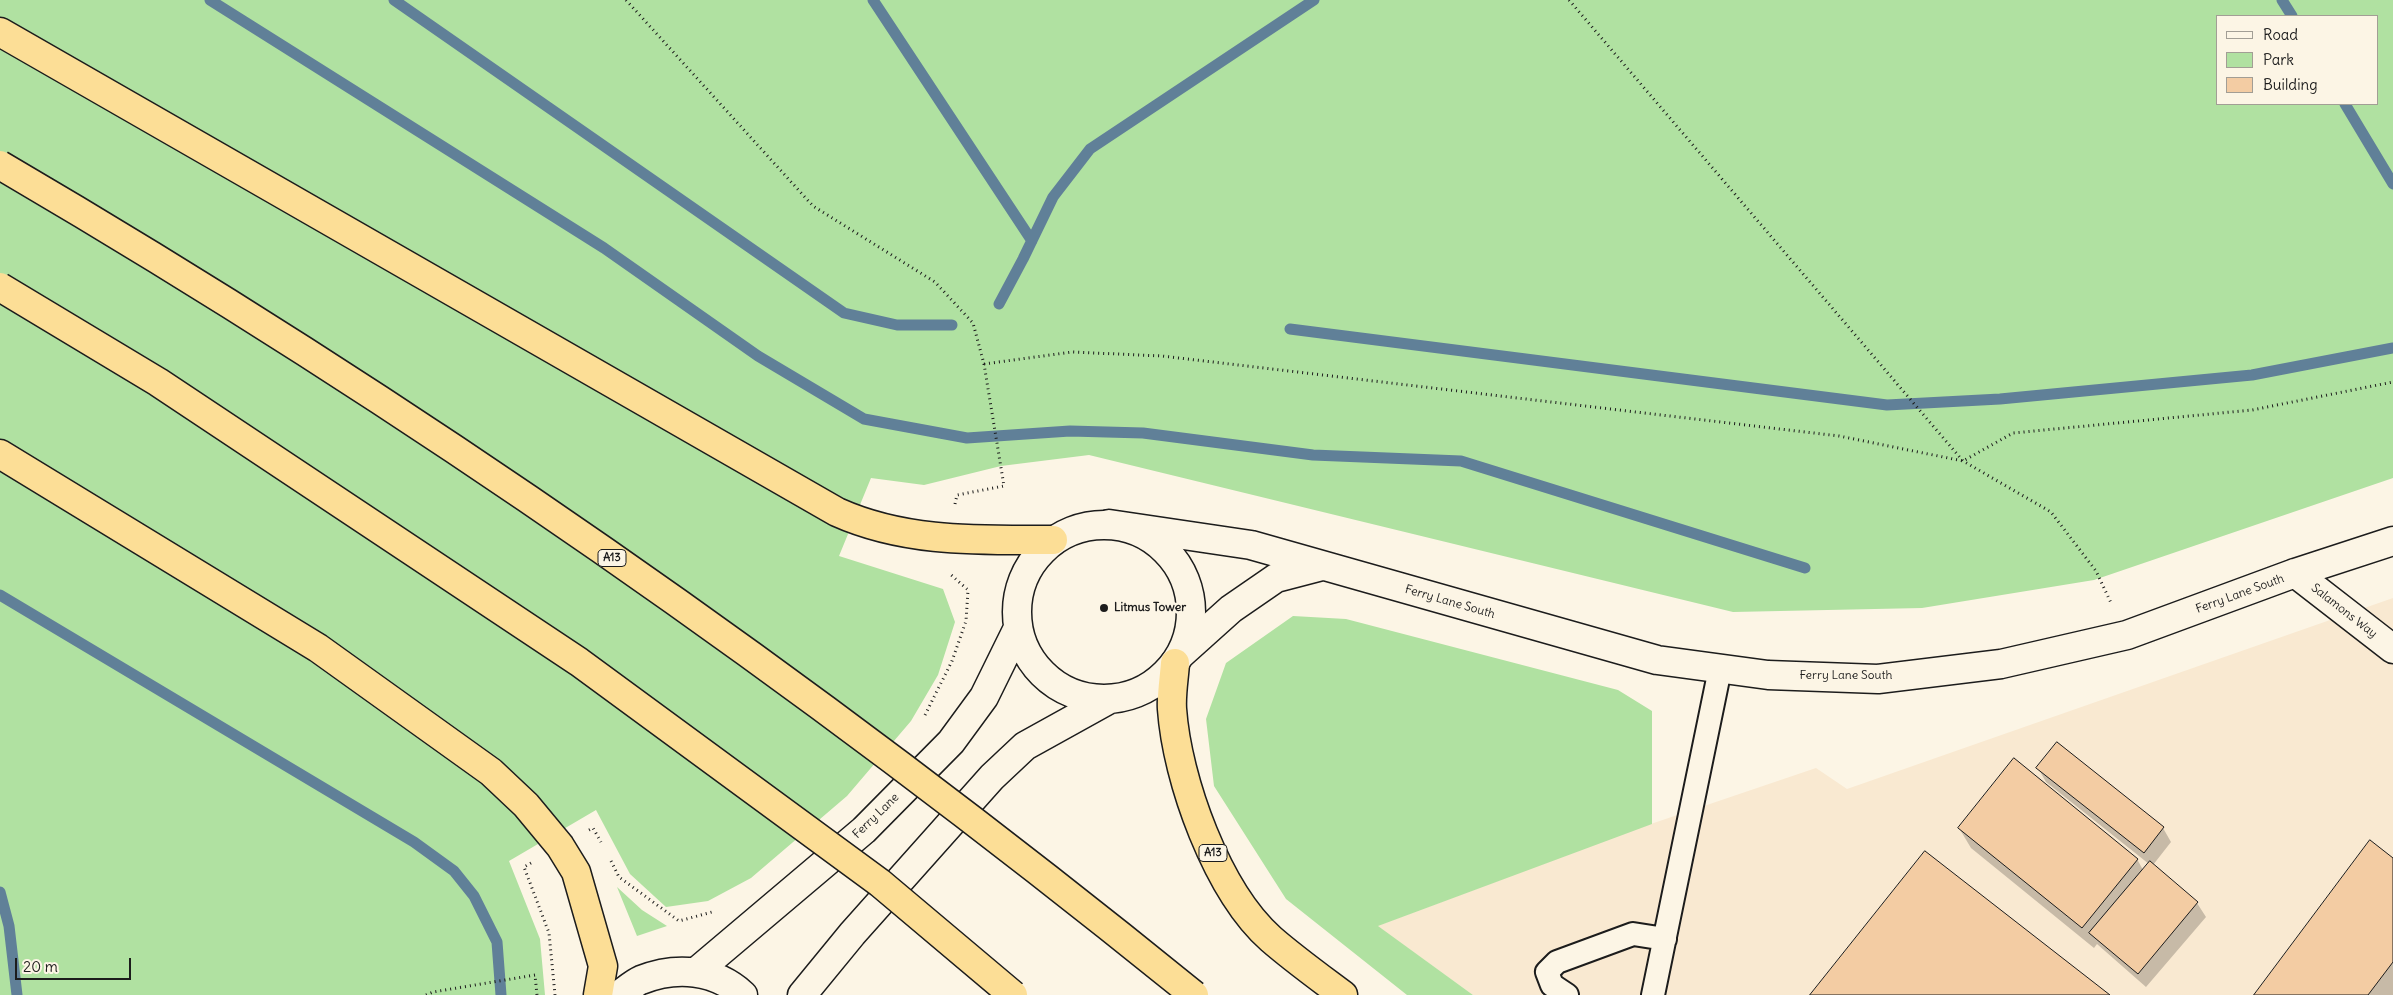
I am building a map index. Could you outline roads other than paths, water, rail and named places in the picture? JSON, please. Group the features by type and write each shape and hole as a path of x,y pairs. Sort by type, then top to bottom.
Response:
{"highway":[{"path":"0,32 837,512 863,524 946,539 1053,540"},
{"name":"A13","path":"0,165 130,242 441,440 750,654 1049,877 1194,995"},
{"path":"0,287 158,382 579,662 880,883 1013,995"},
{"path":"0,454 318,648 491,772 526,805 560,846 576,872 603,966 598,995"},
{"name":"A13","path":"1179,658 1172,708 1183,769 1200,826 1243,908 1270,939 1343,995"}],"street":[{"path":"1108,700 1082,697 1059,688 1040,672 1026,651 1018,628 1016,603 1022,578 1035,557 1053,540 1080,527 1109,524 1138,530 1162,546 1181,568 1190,596 1191,626 1179,658"},
{"name":"Ferry Lane South","path":"1109,524 1251,545 1657,660 1768,676 1878,679 2001,664 2127,636 2295,573 2393,541"},
{"path":"802,995 852,934 992,777 1025,746 1108,700 1133,695 1157,682 1179,658 1231,609 1276,578 1323,566"},
{"name":"Salamons Way","path":"2295,573 2393,649"},
{"name":"Ferry Lane","path":"696,972 864,830 950,742 984,697 1018,628"},
{"path":"619,995 640,980 667,972 696,972 720,980 743,995"}],"lane":[{"path":"1653,995 1720,669"},
{"path":"1567,995 1552,985 1547,972 1557,962 1633,934 1665,938"}],"waterway":[{"path":"210,0 604,248 758,356 864,419 967,438 1070,431 1143,433 1313,455 1461,461 1805,568"},
{"path":"394,0 844,313 897,325 952,325"},
{"path":"873,0 1032,241"},
{"path":"999,304 1053,197 1090,149 1314,0"},
{"path":"2282,0 2291,15"},
{"path":"2346,105 2393,184"},
{"path":"1290,329 1887,405 2000,399 2252,375 2393,348"},
{"path":"0,595 414,842 454,871 474,896 497,942 501,995"},
{"path":"0,892 9,926 17,995"}],"place":[{"name":"Litmus Tower","path":"1104,608"}]}
